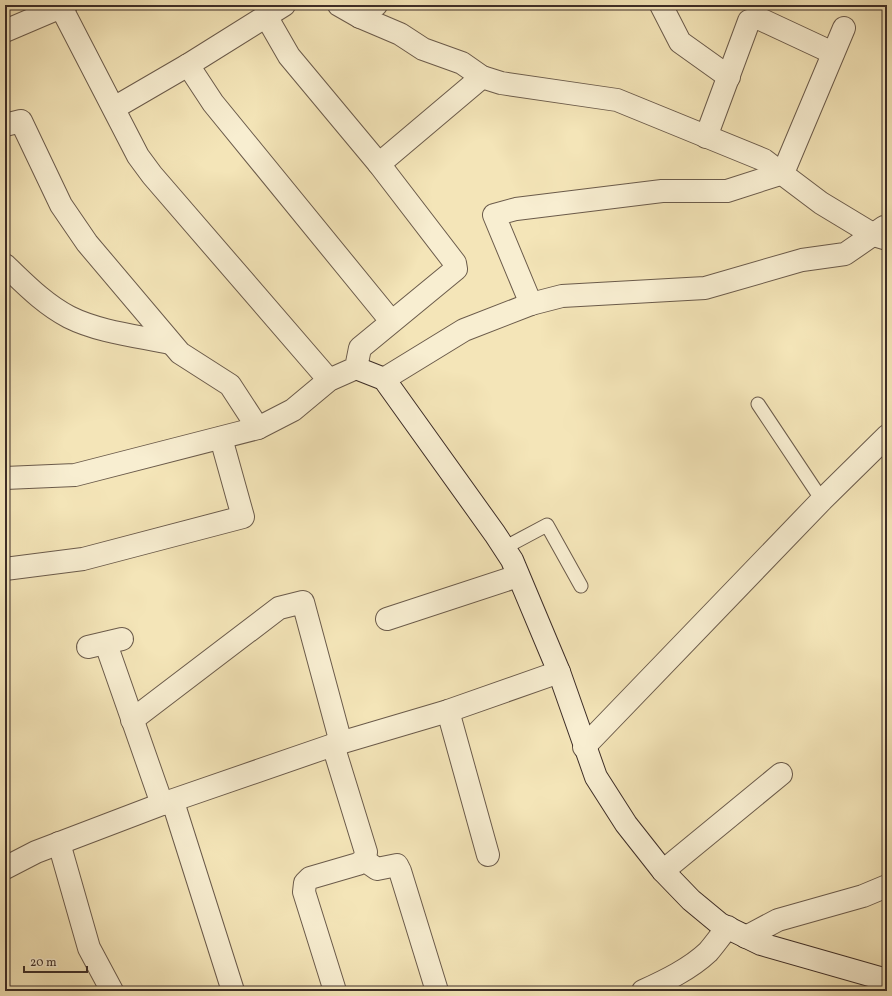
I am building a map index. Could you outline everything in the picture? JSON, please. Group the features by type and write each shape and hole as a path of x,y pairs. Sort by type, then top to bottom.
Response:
{"street":[{"path":"340,5 368,11 400,34 424,48 462,64 482,77 501,83 617,100 764,160 821,203 883,233"},
{"path":"661,5 680,42 729,77"},
{"path":"5,31 63,6 138,156 152,175 329,380"},
{"path":"114,108 188,65 275,11 289,56 379,164 455,263 456,269 360,348 356,368"},
{"path":"706,137 749,21 758,18 833,53"},
{"path":"531,304 494,215 516,209 662,192 726,191 783,173 844,28"},
{"path":"188,65 213,103 391,321"},
{"path":"379,164 482,77"},
{"path":"5,126 21,121 61,205 87,242 170,343 180,353 230,385 258,428"},
{"path":"384,379 464,330 531,304 562,296 706,288 802,260 845,254 883,233"},
{"path":"5,264 36,294 69,317 94,326 170,343"},
{"path":"5,478 75,475 258,428 293,410 329,380 356,368 384,379 504,548 518,576 559,672 584,747 596,777 626,824 663,871 691,900 720,924 761,944 887,980"},
{"path":"584,747 822,500 887,436"},
{"path":"5,569 83,559 243,517 221,438"},
{"path":"388,619 518,576"},
{"path":"132,720 279,608 302,602 337,744 366,852 364,860 358,864 310,878 305,883 304,892 335,991"},
{"path":"105,643 132,720 167,803 233,991"},
{"path":"5,868 36,852 167,803 337,744 448,711 559,672"},
{"path":"448,711 488,855"},
{"path":"663,871 781,774"},
{"path":"59,843 89,948 112,991"},
{"path":"364,860 377,869 397,865 437,991"},
{"path":"643,991 670,978 694,963 707,952 737,932 863,896 887,886"}],"lane":[{"path":"758,404 822,500"},
{"path":"504,548 547,525 582,586"}]}
